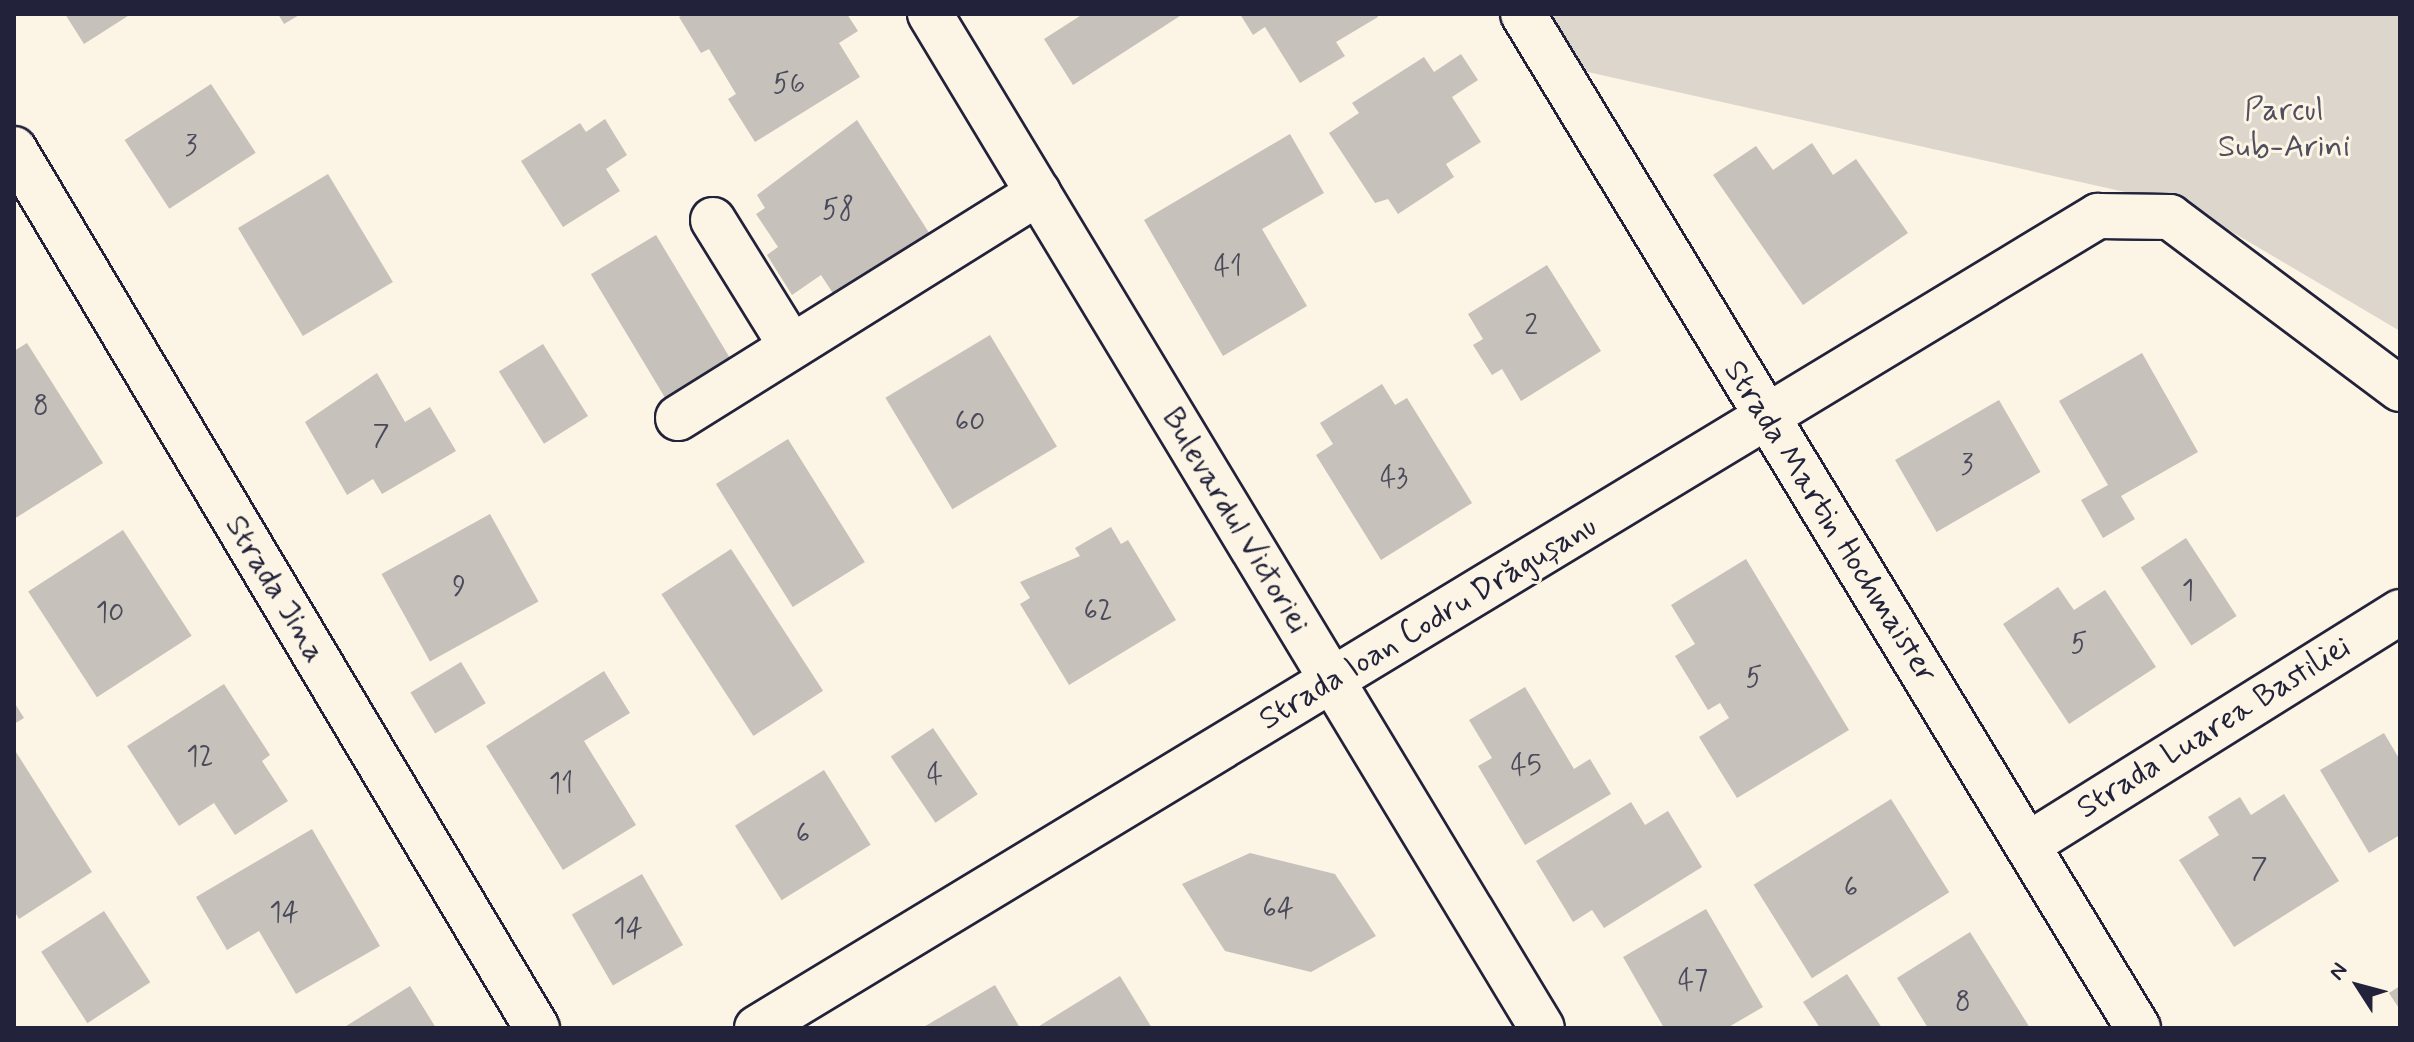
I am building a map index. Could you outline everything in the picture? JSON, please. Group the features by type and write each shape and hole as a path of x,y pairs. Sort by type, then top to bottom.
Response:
{"street":[{"name":"Bulevardul Victoriei","path":"930,14 1542,1028"},
{"name":"Strada Martin Hochmaister","path":"1523,14 2138,1028"},
{"name":"Strada Jina","path":"14,149 537,1028"},
{"path":"678,418 1038,193"},
{"name":"Strada Ioan Codru Drăgușanu","path":"757,1028 2098,216 2170,217 2400,389"},
{"path":"713,220 791,346"},
{"name":"Strada Luarea Bastiliei","path":"2029,844 2400,612"}],"green space":[{"name":"Parcul Sub-Arini","path":"1523,14 2400,14 2400,331 2188,206 1552,64"}],"building":[{"path":"65,14 131,14 84,44"},
{"path":"278,14 301,14 284,24"},
{"path":"684,14 847,14 858,31 839,43 860,77 755,142 728,99 736,94 709,49 701,53 679,17"},
{"path":"1083,14 1183,14 1073,85 1044,39"},
{"path":"1240,14 1377,14 1378,17 1336,42 1345,56 1300,83 1265,27 1253,35"},
{"path":"1461,54 1478,80 1452,97 1481,142 1446,164 1454,177 1398,214 1388,199 1375,203 1329,133 1359,113 1352,103 1424,57 1434,72"},
{"path":"211,84 256,153 169,209 125,140"},
{"path":"605,119 627,155 606,169 620,191 563,227 521,161 580,123 586,132"},
{"path":"857,120 933,239 838,301 821,275 792,295 767,255 778,247 756,214 765,208 757,195"},
{"path":"1290,134 1324,193 1262,229 1307,306 1223,356 1144,220"},
{"path":"1812,143 1833,175 1856,159 1908,233 1803,305 1713,175 1756,146 1773,170"},
{"path":"328,174 393,282 303,336 238,228"},
{"path":"656,235 735,367 670,406 591,274"},
{"path":"1547,265 1601,351 1521,401 1502,369 1492,375 1473,345 1483,339 1468,314"},
{"path":"990,335 1057,446 952,509 885,398"},
{"path":"27,343 103,463 14,519 14,351"},
{"path":"543,344 588,416 544,444 499,372"},
{"path":"2142,353 2198,452 2121,496 2135,519 2103,538 2081,500 2108,485 2059,401"},
{"path":"377,373 405,422 430,407 456,451 382,494 373,479 347,495 305,422"},
{"path":"1382,384 1395,405 1407,398 1472,503 1381,560 1316,455 1333,444 1320,423"},
{"path":"1999,400 2040,472 1937,532 1895,460"},
{"path":"788,439 865,562 793,607 716,484"},
{"path":"490,514 538,601 430,662 382,574"},
{"path":"1111,527 1121,544 1128,540 1176,620 1069,685 1020,604 1030,598 1020,582 1080,556 1075,548"},
{"path":"123,530 192,636 97,697 28,592"},
{"path":"2186,538 2237,616 2191,645 2141,567"},
{"path":"731,549 823,691 753,736 661,594"},
{"path":"1746,559 1849,730 1737,798 1699,737 1729,718 1720,703 1708,710 1675,656 1695,644 1671,605"},
{"path":"2058,587 2074,610 2105,590 2156,667 2069,724 2003,624"},
{"path":"461,662 486,703 435,734 410,692"},
{"path":"604,671 630,713 584,741 636,825 563,870 486,746"},
{"path":"224,684 270,755 262,761 288,801 235,835 214,803 179,826 127,746"},
{"path":"1525,687 1574,769 1590,759 1611,794 1525,845 1478,766 1492,758 1469,720"},
{"path":"14,702 24,718 14,724"},
{"path":"933,728 978,794 935,823 891,757"},
{"path":"2384,733 2400,760 2400,835 2369,853 2320,770"},
{"path":"16,752 92,872 19,919 14,911"},
{"path":"824,770 871,845 782,900 735,826"},
{"path":"2284,794 2339,881 2234,947 2179,860 2219,835 2208,817 2240,797 2251,815"},
{"path":"1891,799 1949,892 1812,978 1754,885"},
{"path":"1631,802 1645,825 1668,811 1702,867 1604,928 1592,910 1573,922 1536,861"},
{"path":"312,829 380,946 296,994 259,931 227,950 196,897"},
{"path":"1250,853 1335,874 1376,936 1311,972 1225,951 1182,884"},
{"path":"642,874 683,945 613,986 572,914"},
{"path":"1706,909 1763,1007 1727,1028 1664,1028 1623,957"},
{"path":"104,911 150,982 87,1023 41,952"},
{"path":"1970,932 2030,1028 1928,1028 1897,978"},
{"path":"1847,974 1882,1028 1820,1028 1803,1002"},
{"path":"1120,976 1152,1028 1036,1028"},
{"path":"995,985 1020,1028 922,1028"},
{"path":"410,986 436,1028 343,1028"},
{"path":"2400,986 2400,1010 2389,993"}]}
